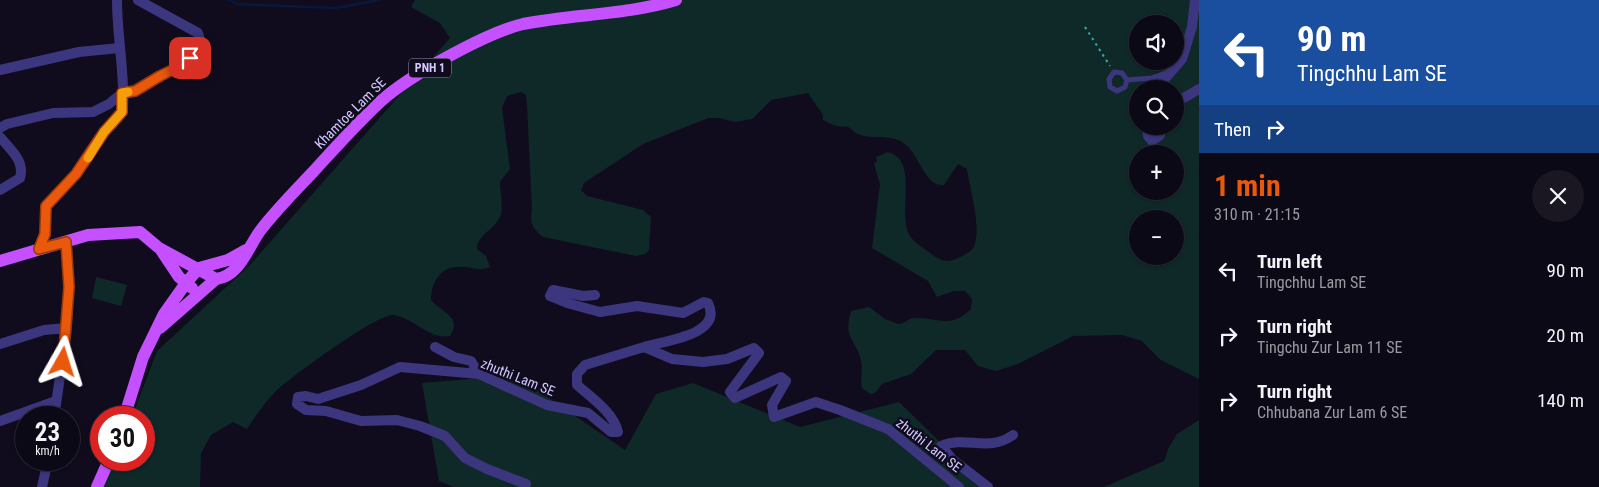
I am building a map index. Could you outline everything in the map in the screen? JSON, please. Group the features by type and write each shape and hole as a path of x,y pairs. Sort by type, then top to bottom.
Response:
{"main road":[{"name":"Khamtoe Lam SE","path":"216,279 224,278 234,270 242,261 248,248 274,215 360,121 395,89 416,76 489,36 509,28 640,9 676,0"},
{"path":"0,261 100,233 140,232 159,248 199,268 216,279"},
{"path":"159,248 179,277 194,290 203,293"},
{"name":"Khamtoe Lam SE","path":"199,268 228,260 248,248"},
{"path":"128,406 143,357 164,314 199,268"},
{"name":"PNH 1","path":"203,293 216,279"},
{"path":"156,331 203,293"},
{"path":"97,487 104,471"}],"street":[{"path":"39,249 45,234 46,206 76,174 104,132 122,112 123,77 119,48 117,0"},
{"path":"0,128 15,122 53,113 93,112 110,104 122,93 135,91 182,65 198,51 200,40 198,33 138,0"},
{"path":"1184,53 1192,27 1195,0"},
{"path":"0,70 79,52 119,48"},
{"path":"1164,80 1173,70"},
{"path":"1184,98 1199,89"},
{"path":"1148,135 1152,141 1160,135"},
{"path":"0,137 20,160 23,169 20,178 0,190"},
{"path":"55,406 61,379 67,328 69,287 66,242"},
{"path":"595,294 583,296 553,290 550,296 567,304 600,312 637,306 683,313 704,302 708,303 711,308 710,316 700,330 678,340 656,342 644,347"},
{"path":"0,344 44,330 67,328"},
{"path":"434,347 454,357 471,361 479,374"},
{"name":"zhuthi Lam SE","path":"524,487 526,484 465,458 445,436 420,426 397,420 361,421 326,411 306,410 296,404 298,397 306,396 318,399 361,385 400,367 479,374 547,405 588,413 610,432 618,432 617,424 597,402 577,385 577,374 585,365 644,347 672,359 703,362 727,359 754,348 759,353 730,392 734,398 781,377 786,381 772,405 774,417 816,402 848,413 888,429 960,487"},
{"path":"0,421 56,401"},
{"path":"988,487 953,460 941,446 955,441 992,445 1013,435"},
{"path":"42,487 46,471"}],"lane":[{"path":"1127,80 1152,78 1173,70"},
{"path":"1114,72 1122,73 1127,80 1125,87 1117,90 1110,87 1109,78 1114,72"}],"path":[{"path":"1085,27 1114,72"}],"green space":[{"path":"415,0 1199,0 1199,379 1161,360 1142,341 1122,335 1073,336 1018,364 996,371 978,366 965,350 936,350 911,374 882,384 875,393 870,394 862,388 861,360 849,333 848,327 851,311 869,307 885,319 898,324 914,318 951,321 964,315 971,309 972,299 965,291 954,291 937,297 928,281 872,248 880,184 874,164 877,161 876,157 888,152 898,157 903,166 905,176 906,226 910,236 936,257 945,261 953,260 968,253 973,247 976,238 977,227 967,169 958,164 944,185 937,184 927,176 906,145 894,139 864,136 848,127 835,126 823,120 823,115 808,93 771,100 752,119 735,122 720,118 708,118 643,144 584,183 581,190 587,196 643,210 651,217 649,250 645,254 636,256 543,237 534,228 531,219 527,105 526,95 521,92 507,96 502,108 510,169 500,182 502,205 500,217 480,240 477,249 486,256 490,267 479,269 455,267 448,269 435,281 431,293 431,300 452,319 454,324 450,336 435,335 400,317 393,315 384,317 336,346 278,389 265,403 247,429 233,422 211,435 201,453 200,487 100,487 109,471 155,471 155,406 136,406 157,351 249,266 450,38 440,23 411,7"},
{"path":"96,277 127,285 121,306 92,298"},
{"path":"515,375 625,450 656,394 693,383 800,427 899,402 986,487 454,487 439,481 422,383"},
{"path":"1199,420 1199,487 1104,487 1164,461 1169,447 1177,434"}],"waterway":[{"path":"229,0 237,4 336,8 379,0"}],"slow traffic":[{"path":"88,158 111,122 122,112 124,99 122,93 128,92"}],"route":[{"path":"63,362 69,287 66,242 39,249 45,234 44,214 46,206 76,174 111,122 122,112 124,99 122,93 135,91 182,65 190,58"}]}
